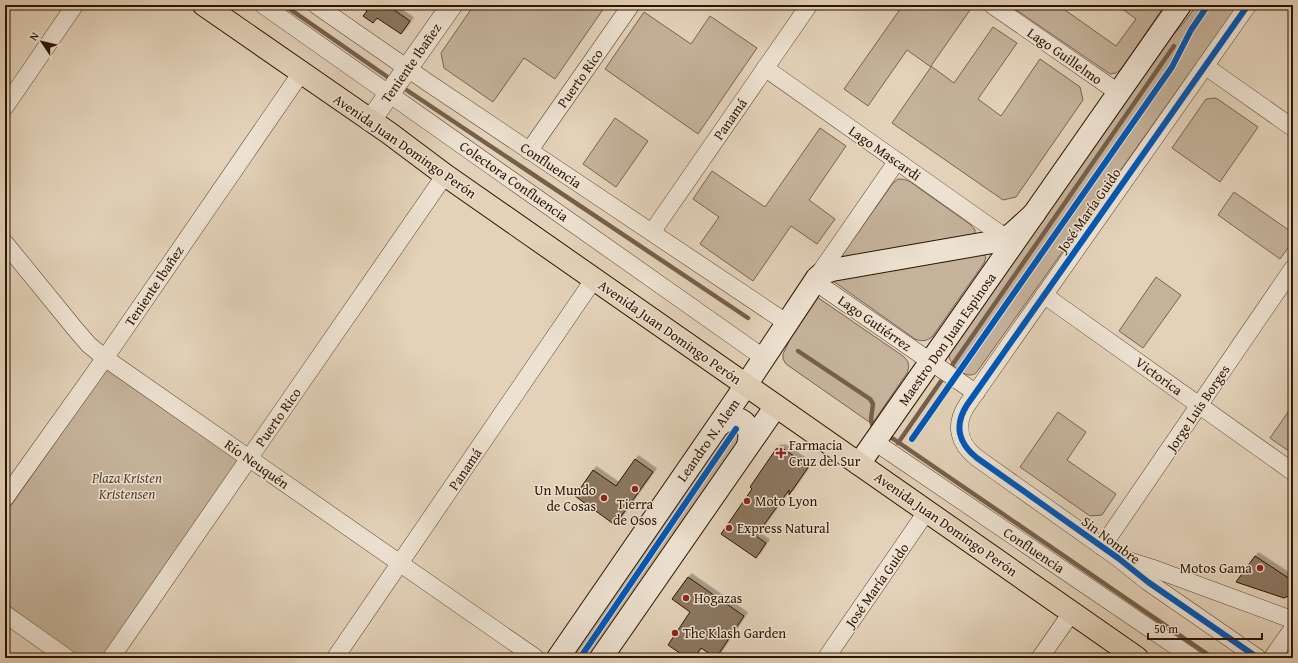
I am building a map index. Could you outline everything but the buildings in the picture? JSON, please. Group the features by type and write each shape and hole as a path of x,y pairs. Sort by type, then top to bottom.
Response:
{"main road":[{"name":"Avenida Juan Domingo Perón","path":"204,5 1137,658"},
{"name":"Maestro Don Juan Espinosa","path":"859,464 875,442 941,369 1034,214 1180,5"},
{"name":"Maestro Don Juan Espinosa","path":"814,281 823,273 832,270 990,243 1006,238 1020,228 1034,214"},
{"name":"Leandro N. Alem","path":"558,658 719,425 814,281"},
{"path":"601,658 776,406"},
{"path":"719,425 730,418 740,420 748,427 750,433 748,445"}],"street":[{"path":"5,107 75,5"},
{"name":"Colectora Confluencia","path":"263,5 764,358"},
{"name":"Confluencia","path":"316,5 407,69 787,323"},
{"name":"Teniente Ibañez","path":"370,121 452,5"},
{"name":"Puerto Rico","path":"529,151 631,5"},
{"name":"Panamá","path":"652,232 809,5"},
{"name":"Lago Guillelmo","path":"992,5 1118,93"},
{"name":"José María Guido","path":"959,433 961,416 976,393 1248,5"},
{"path":"1205,66 1293,128"},
{"name":"Lago Mascardi","path":"765,68 1006,238"},
{"name":"Teniente Ibañez","path":"5,498 105,358 301,73"},
{"name":"Leandro N. Alem","path":"814,281 897,161"},
{"name":"Puerto Rico","path":"111,658 445,175"},
{"name":"Río Neuquén","path":"5,243 89,345 105,358 536,658"},
{"name":"Jorge Luis Borges","path":"1102,547 1293,268"},
{"name":"Panamá","path":"335,658 594,279"},
{"name":"Lago Gutiérrez","path":"814,281 976,393"},
{"name":"Victorica","path":"1044,295 1293,472"},
{"name":"Sin Nombre","path":"959,433 964,444 972,454 1118,558 1144,579 1269,658"},
{"name":"Confluencia","path":"875,442 1193,658"},
{"name":"José María Guido","path":"826,658 927,511"},
{"name":"Sin Nombre","path":"1118,558 1152,568 1293,620"},
{"path":"1040,658 1072,612"},
{"path":"5,614 67,658"},
{"path":"1269,658 1293,628"}],"green space":[{"path":"474,5 606,5 555,79 524,58 493,102 444,68 441,53"},
{"path":"903,5 963,5 970,10 931,66 954,83 993,27 1017,43 978,99 1001,116 1040,59 1080,87 1083,100 1016,197 1003,200 892,123 931,67 907,50 868,106 844,89"},
{"path":"1009,5 1058,5 1116,46 1136,19 1117,5 1165,5 1121,69 1116,73 1110,74"},
{"path":"1197,5 1238,5 975,374 967,375 963,373 956,368 950,360 949,353 1158,51 1182,25"},
{"path":"644,12 691,44 710,16 757,48 698,134 605,69"},
{"path":"1216,98 1258,127 1220,182 1172,148 1206,99"},
{"path":"615,118 648,141 616,187 583,164"},
{"path":"820,128 846,146 809,200 835,219 817,244 791,226 753,281 700,244 719,217 693,199 712,171 765,207"},
{"path":"898,179 909,181 971,225 975,230 975,234 843,259 843,254 893,183"},
{"path":"1234,192 1293,233 1293,241 1280,259 1218,215"},
{"path":"983,253 986,257 984,263 932,337 924,341 915,339 833,281"},
{"path":"1156,277 1181,295 1143,348 1119,331"},
{"path":"817,297 903,356 908,362 909,366 907,373 872,424 786,364 783,359 783,354 803,312"},
{"name":"Plaza Kristen Kristensen","path":"111,363 249,459 110,658 80,658 5,603 5,514"},
{"path":"1293,405 1293,454 1270,438"},
{"path":"1058,412 1086,432 1067,460 1116,494 1102,515 1090,516 1020,467"},
{"path":"731,428 738,430 739,444 589,658 572,658 584,639 590,624 723,433"}],"waterway":[{"path":"284,5 389,78"},
{"path":"898,443 1174,46"},
{"path":"405,89 748,318"},
{"path":"798,351 870,399 873,404 871,419 872,424"},
{"path":"892,438 1213,658"}],"cycle path":[{"path":"912,439 1172,67 1191,30 1208,5"},
{"path":"1248,5 967,405 960,420 959,427 962,440 977,458 1118,558 1148,582 1258,658"},
{"path":"580,658 736,429"}],"place":[{"name":"Farmacia Cruz del Sur","path":"781,453"},
{"name":"Tierra de Osos","path":"635,489"},
{"name":"Un Mundo de Cosas","path":"604,498"},
{"name":"Moto Lyon","path":"747,501"},
{"name":"Express Natural","path":"729,528"},
{"name":"Motos Gama","path":"1260,568"},
{"name":"Hogazas","path":"686,598"},
{"name":"The Klash Garden","path":"675,633"}]}
